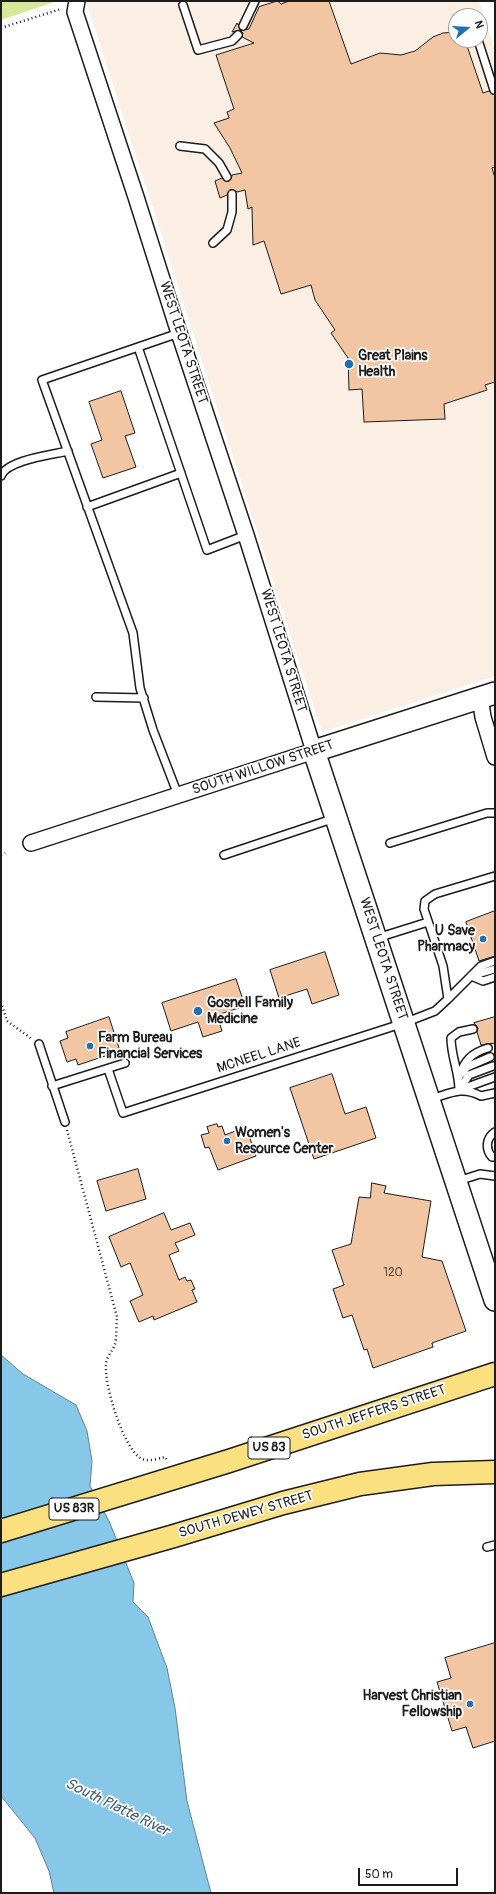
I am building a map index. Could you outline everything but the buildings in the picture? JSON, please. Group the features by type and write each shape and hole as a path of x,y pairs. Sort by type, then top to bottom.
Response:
{"highway":[{"name":"SOUTH JEFFERS STREET","path":"1,1531 146,1487 495,1374"},
{"name":"SOUTH DEWEY STREET","path":"1,1586 283,1503 360,1484 433,1474 495,1472"}],"main road":[{"name":"SOUTH WILLOW STREET","path":"314,751 488,695"},
{"name":"WEST LEOTA STREET","path":"314,751 456,1181 490,1269 495,1300"}],"street":[{"name":"WEST LEOTA STREET","path":"77,3 75,12 246,535 314,751"},
{"path":"488,695 483,717 495,757"},
{"name":"SOUTH WILLOW STREET","path":"31,843 314,751"}],"lane":[{"path":"243,26 255,1"},
{"path":"183,5 198,50 232,41 238,35"},
{"path":"481,48 494,90"},
{"path":"180,146 205,149 219,163 226,176"},
{"path":"213,244 227,230 232,212 232,194"},
{"path":"178,795 153,730 140,688 133,633 42,380 179,333"},
{"path":"138,347 207,550 246,535"},
{"path":"1,476 3,472 12,464 68,451"},
{"path":"87,507 181,473"},
{"path":"96,697 144,698"},
{"path":"390,843 487,813 495,813"},
{"path":"224,856 337,817"},
{"path":"448,999 443,966 424,909 425,901 435,894 495,876"},
{"path":"376,938 428,922"},
{"name":"MCNEEL LANE","path":"108,1069 123,1113 435,1012 481,966 495,962"},
{"path":"471,976 495,969"},
{"path":"471,976 483,981 495,977"},
{"path":"459,1077 451,1049 452,1038 459,1032 473,1028"},
{"path":"39,1044 65,1122"},
{"path":"458,1090 459,1077 464,1062 480,1051 488,1048"},
{"path":"459,1077 467,1067 490,1057"},
{"path":"52,1086 125,1063"},
{"path":"458,1090 469,1075 493,1066"},
{"path":"429,1099 495,1077"},
{"path":"458,1090 471,1091 481,1096 495,1093"},
{"path":"495,1132 488,1140 487,1146 488,1153 492,1157 495,1157"},
{"path":"456,1181 480,1174 495,1176"},
{"path":"487,1548 495,1545"}],"path":[{"path":"1,28 77,3"},
{"path":"1,854 5,853"},
{"path":"1,1002 7,1021 39,1044"},
{"path":"65,1122 117,1317 115,1344 106,1361 106,1376 109,1397 128,1443 138,1457 148,1461 165,1457 170,1465"}],"shaded area":[{"name":"Great Plains Health","path":"86,1 479,1 481,8 448,8 448,48 488,48 488,29 495,51 495,676 322,732"}],"green space":[{"path":"1,1 57,1 1,20"}],"water":[{"name":"South Platte River","path":"1,1355 23,1374 76,1405 87,1431 92,1461 90,1486 109,1521 134,1583 133,1602 148,1617 167,1668 175,1708 187,1801 211,1893 54,1893 49,1871 35,1838 1,1796"}],"place":[{"name":"Great Plains Health","path":"349,364"},
{"name":"U Save Pharmacy","path":"483,939"},
{"name":"Gosnell Family Medicine","path":"198,1011"},
{"name":"Farm Bureau Financial Services","path":"90,1046"},
{"name":"Women's Resource Center","path":"227,1141"},
{"name":"Harvest Christian Fellowship","path":"470,1704"}]}
